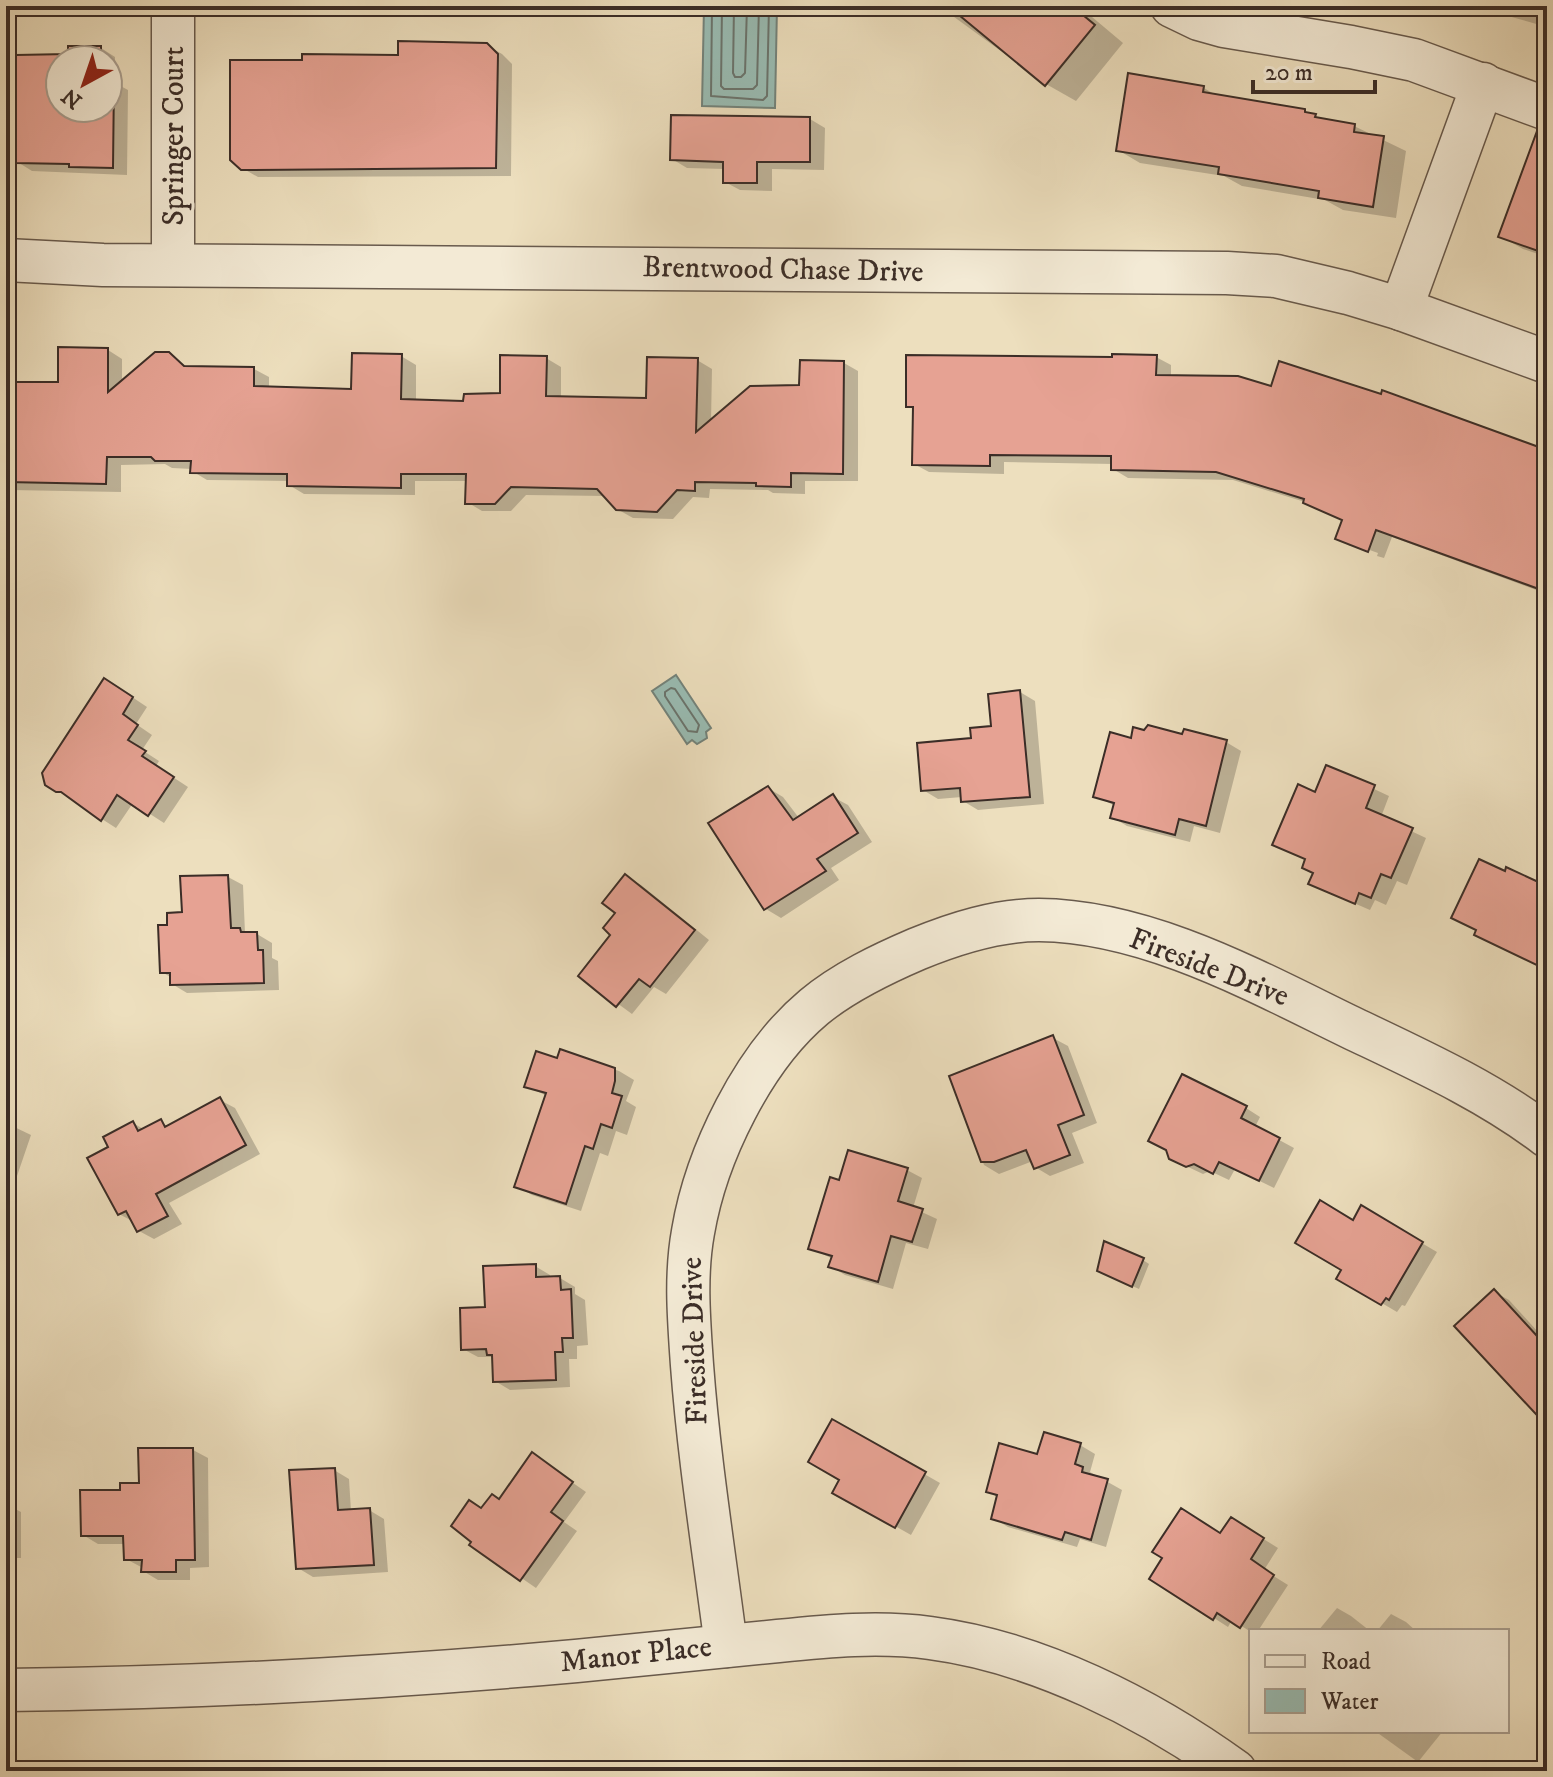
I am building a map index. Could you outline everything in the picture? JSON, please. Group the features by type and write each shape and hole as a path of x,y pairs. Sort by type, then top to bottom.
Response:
{"street":[{"name":"Springer Court","path":"173,6 173,265"},
{"path":"1172,6 1199,19 1224,26 1389,54 1483,84 1547,109"},
{"path":"1401,309 1483,84"},
{"name":"Brentwood Chase Drive","path":"6,260 173,265 1227,273 1276,276 1401,309 1547,362"},
{"name":"Fireside Drive","path":"726,1646 696,1419 688,1309 692,1233 711,1163 747,1091 790,1032 814,1007 839,989 948,936 984,926 1039,920 1100,927 1181,950 1222,966 1451,1076 1547,1136"},
{"name":"Manor Place","path":"6,1690 301,1681 433,1673 853,1635 899,1634 934,1638 1038,1664 1170,1729 1235,1771"}],"water":[{"path":"704,6 777,6 775,108 702,106"},
{"path":"676,675 711,728 706,732 707,738 697,744 692,740 687,744 652,691"}],"building":[{"path":"948,6 1072,6 1095,25 1045,86"},
{"path":"398,41 487,43 498,54 496,168 241,170 230,160 230,60 302,60 302,54 398,55"},
{"path":"44,54 44,124 114,124 113,168 15,163 6,154 6,64 16,55"},
{"path":"1128,73 1204,86 1203,92 1305,109 1305,112 1316,114 1315,117 1355,124 1354,132 1384,136 1373,207 1318,198 1319,191 1218,174 1219,167 1116,151"},
{"path":"671,115 810,117 810,162 757,162 757,183 723,183 723,162 670,160"},
{"path":"1537,131 1547,132 1547,254 1498,237"},
{"path":"58,347 108,348 108,392 155,352 169,352 184,366 254,367 254,386 351,389 352,353 402,354 401,399 463,401 464,394 500,393 500,355 547,356 546,396 646,398 647,357 698,358 696,432 750,386 799,385 800,360 844,361 843,474 791,473 791,487 695,482 695,491 677,490 657,512 616,510 597,489 511,487 495,504 465,504 466,474 401,474 401,488 287,486 287,474 190,473 191,461 155,461 151,457 107,457 106,484 6,482 6,382 58,382"},
{"path":"1112,354 1157,355 1156,375 1238,376 1271,386 1279,361 1381,394 1382,390 1547,450 1547,592 1376,530 1368,552 1335,539 1342,520 1303,503 1304,499 1216,472 1111,470 1111,456 990,455 990,466 912,465 913,407 906,407 906,355 1112,357"},
{"path":"104,678 133,697 123,714 138,725 128,740 146,751 142,756 174,777 148,816 117,795 101,821 61,792 45,785 42,773"},
{"path":"1020,690 1030,797 961,802 960,788 921,791 917,743 971,738 970,728 991,726 988,694"},
{"path":"1148,725 1182,734 1184,729 1227,740 1206,826 1179,819 1175,835 1110,818 1114,803 1093,797 1110,732 1131,738 1133,727 1144,730"},
{"path":"1326,765 1375,785 1366,808 1413,828 1391,878 1381,874 1371,898 1359,893 1355,904 1308,884 1313,873 1302,868 1305,859 1272,845 1298,784 1315,792"},
{"path":"768,786 793,820 833,794 858,833 817,859 826,871 764,910 708,823"},
{"path":"1479,859 1505,871 1506,867 1547,886 1547,970 1474,935 1476,930 1451,918"},
{"path":"625,874 695,930 650,987 639,979 616,1007 578,976 610,935 603,928 615,913 602,903"},
{"path":"228,875 231,928 240,928 241,932 257,932 258,950 263,950 264,983 170,985 170,973 160,973 158,925 167,925 167,913 182,912 180,876"},
{"path":"1053,1035 1084,1115 1058,1125 1070,1155 1034,1169 1026,1150 994,1162 981,1162 949,1076"},
{"path":"560,1049 615,1068 612,1093 622,1096 612,1128 601,1124 593,1149 585,1146 566,1204 514,1187 546,1093 524,1087 536,1051 557,1058"},
{"path":"1182,1074 1247,1106 1241,1118 1280,1138 1259,1181 1219,1162 1213,1174 1194,1164 1186,1167 1169,1159 1166,1150 1148,1141"},
{"path":"220,1097 246,1145 156,1194 168,1216 137,1232 126,1211 118,1215 87,1158 108,1147 103,1137 133,1121 138,1131 161,1119 165,1127"},
{"path":"848,1150 908,1168 898,1201 923,1209 912,1242 891,1236 878,1282 828,1267 832,1256 808,1249 830,1177 839,1180"},
{"path":"1320,1200 1353,1220 1361,1205 1423,1242 1389,1300 1386,1298 1381,1305 1336,1279 1341,1270 1295,1243"},
{"path":"1104,1241 1144,1258 1132,1287 1097,1271"},
{"path":"536,1264 536,1277 560,1276 561,1290 571,1289 573,1338 562,1338 563,1352 555,1352 556,1380 493,1382 492,1355 487,1355 486,1349 461,1350 460,1308 485,1307 483,1266"},
{"path":"1494,1289 1547,1347 1547,1426 1454,1326"},
{"path":"832,1419 926,1472 895,1528 832,1493 839,1480 808,1462"},
{"path":"1044,1432 1081,1443 1075,1464 1083,1467 1082,1472 1108,1479 1091,1540 1065,1532 1062,1540 991,1519 997,1495 986,1492 999,1443 1037,1454"},
{"path":"138,1448 193,1448 195,1560 176,1560 176,1572 141,1572 142,1560 124,1560 123,1536 81,1536 80,1490 120,1490 120,1483 139,1483"},
{"path":"532,1452 573,1482 551,1512 563,1521 520,1581 469,1545 471,1542 451,1526 469,1500 481,1508 492,1494 499,1499"},
{"path":"335,1468 338,1510 370,1508 374,1565 296,1569 289,1470"},
{"path":"1181,1508 1220,1533 1231,1517 1264,1538 1251,1559 1274,1575 1240,1628 1217,1613 1213,1620 1149,1579 1162,1558 1152,1552"}]}
